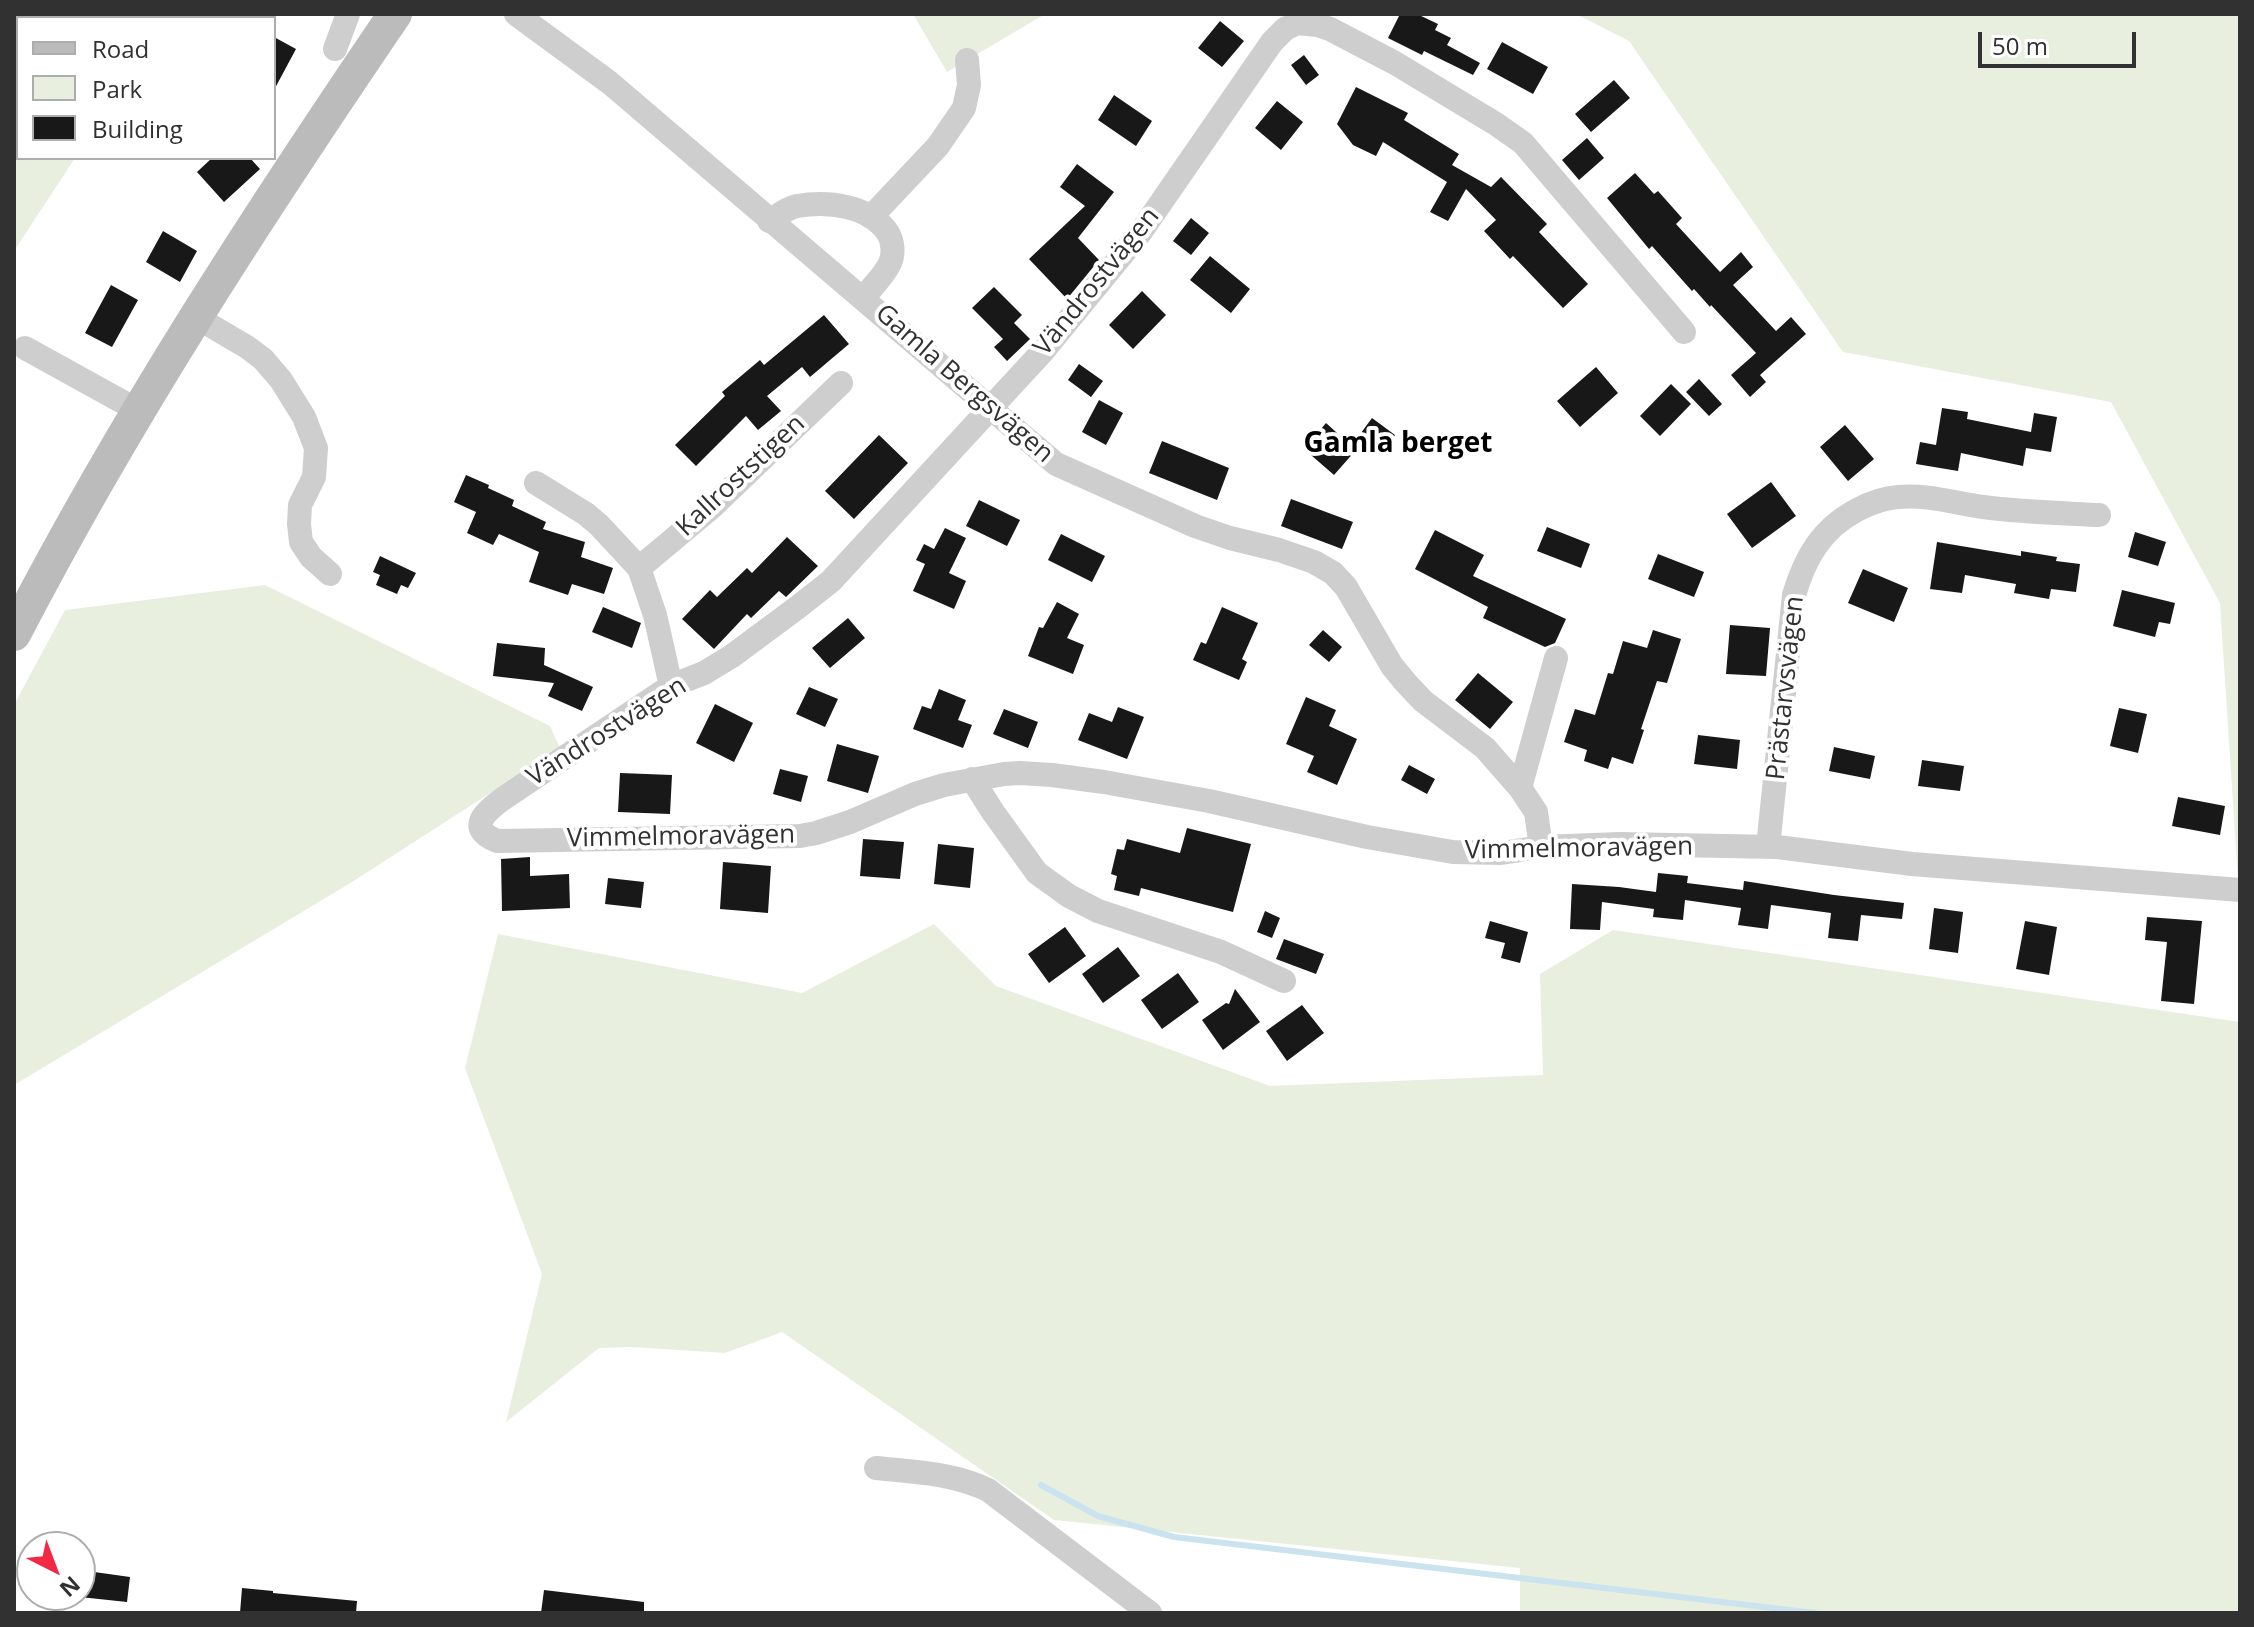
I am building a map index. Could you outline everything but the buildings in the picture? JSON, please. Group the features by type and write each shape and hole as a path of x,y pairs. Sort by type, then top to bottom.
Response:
{"main road":[{"path":"14,634 105,468 196,317 395,14"}],"street":[{"path":"335,49 348,14"},
{"name":"Gamla Bergsvägen","path":"516,14 610,83 769,221 1067,470 1195,526 1279,550 1314,562 1333,573 1346,587 1392,666 1406,683 1423,701 1485,748 1520,788 1536,812 1541,847"},
{"name":"Vändrostvägen","path":"481,829 481,819 496,804 671,686 704,673 732,656 831,581 1044,350 1140,233 1272,42 1285,29 1297,23 1330,29 1395,63 1523,143 1684,332"},
{"path":"871,217 938,146 964,108 969,85 967,60"},
{"path":"769,221 794,207 821,205 844,206 881,223 892,240 891,261 863,298"},
{"path":"196,317 263,359 281,380 304,417 316,448 314,477 300,505 301,542 311,557 330,574"},
{"path":"25,348 139,411"},
{"name":"Kallroststigen","path":"639,568 712,507 841,383"},
{"path":"536,483 586,514 639,568 655,615 671,686"},
{"name":"Prästarvsvägen","path":"1768,847 1794,595 1808,557 1834,523 1872,502 1896,497 2012,510 2099,515"},
{"path":"1520,788 1556,658"},
{"name":"Vimmelmoravägen","path":"481,829 486,837 497,841 800,836 850,822 915,794 972,779 1020,773 1104,782 1209,801 1367,837 1453,852 1501,853 1541,847 1620,844 1768,847 1912,864 2240,890"},
{"path":"972,779 1037,873 1069,896 1098,911 1221,952 1284,981"},
{"path":"876,1468 947,1476 975,1483 1150,1613"}],"green space":[{"path":"14,14 156,14 158,16 16,16 16,160 74,160 14,251"},
{"path":"913,14 1045,14 947,72"},
{"path":"1576,14 2240,14 2240,911 2220,603 2111,402 1843,352 1629,41"},
{"path":"265,585 550,726 560,748 352,882 14,1085 14,705 65,610"},
{"path":"934,924 996,986 1270,1086 1543,1075 1540,974 1613,930 2240,1022 2240,1613 1520,1613 1520,1568 1054,1520 782,1332 725,1353 599,1348 506,1422 542,1274 465,1068 498,934 802,993"}],"waterway":[{"path":"1041,1485 1098,1516 1174,1537 1815,1613"}],"district":[{"name":"Gamla berget","path":"1398,444"}]}
